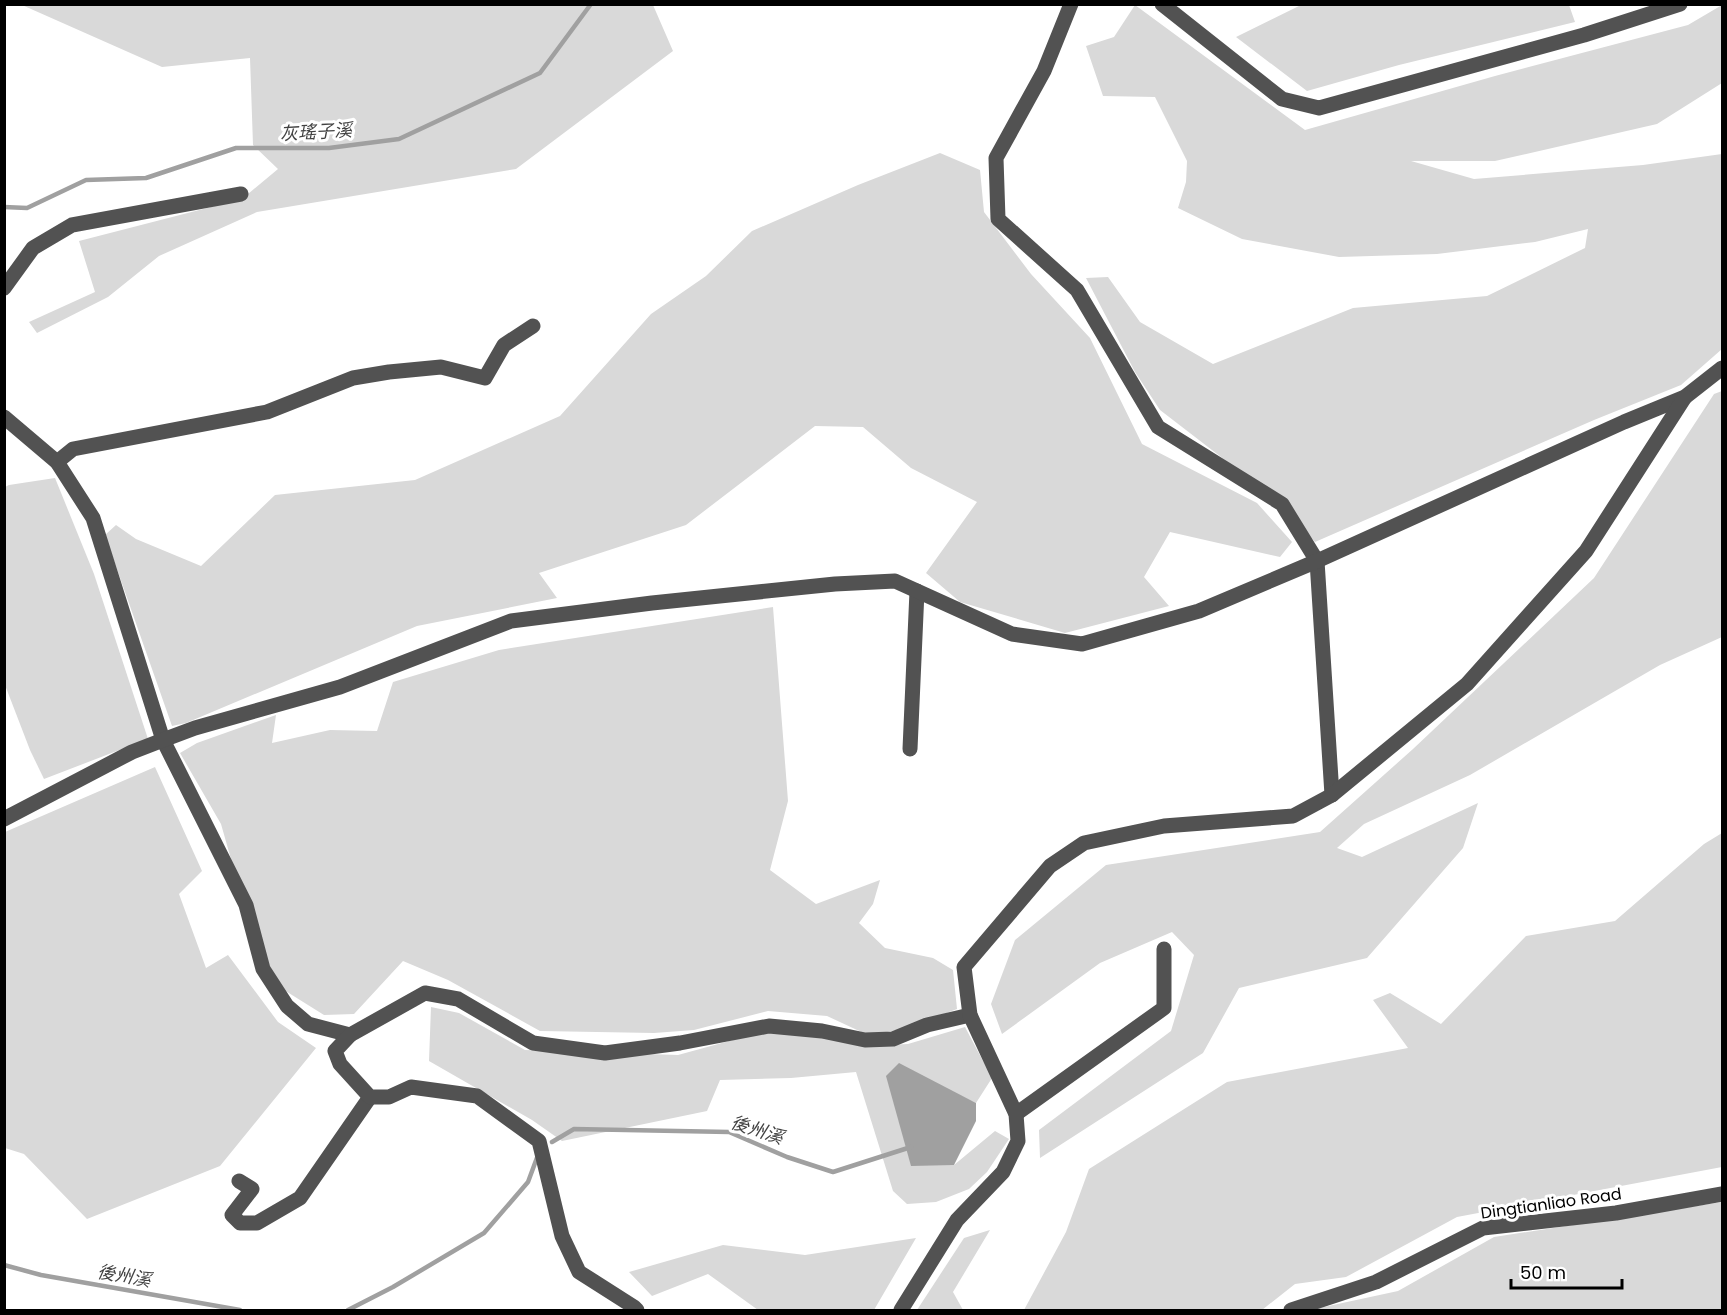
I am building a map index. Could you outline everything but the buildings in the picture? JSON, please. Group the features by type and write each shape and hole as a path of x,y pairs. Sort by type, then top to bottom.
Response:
{"street":[{"path":"1071,4 1044,71 996,158 998,219 1077,290 1158,427 1282,504 1317,561 1332,795"},
{"path":"1162,4 1282,99 1319,108 1584,35 1680,4"},
{"path":"4,288 33,248 72,225 241,194"},
{"path":"57,462 73,449 267,412 353,378 441,367 485,378 504,345 533,326"},
{"path":"4,819 132,752 195,728 340,687 512,621 652,603 835,584 895,581 1012,634 1082,644 1199,611 1317,561 1624,422 1685,397 1722,368"},
{"path":"901,1311 957,1220 1003,1172 1018,1141 1016,1114 970,1015 964,967 1050,866 1084,843 1164,826 1293,816 1332,795 1467,684 1586,551 1685,397"},
{"path":"4,417 57,462 93,518 163,740 246,905 263,969 287,1006 308,1024 350,1035"},
{"path":"910,748 917,591"},
{"path":"1016,1114 1164,1008 1164,949"},
{"path":"637,1311 579,1272 562,1236 539,1142 477,1096 411,1087 389,1097 370,1097 340,1064 336,1051 350,1035 425,993 458,999 532,1043 605,1053 680,1043 769,1026 822,1031 864,1040 893,1039 927,1025 970,1015"},
{"path":"239,1181 252,1190 232,1215 240,1223 257,1223 300,1198 370,1097"},
{"name":"Dingtianliao Road","path":"1291,1311 1376,1282 1483,1228 1616,1213 1722,1194"}],"shaded area":[{"path":"22,5 653,5 673,51 516,169 257,212 159,256 108,297 37,333 29,322 95,292 79,241 242,199 278,169 253,145 250,58 162,67"},
{"path":"1135,5 1305,130 1495,76 1688,25 1722,5 1722,83 1657,124 1495,161 1411,161 1474,179 1643,165 1722,154 1722,349 1681,385 1594,420 1315,542 1282,504 1160,410 1135,372 1086,278 1108,277 1140,322 1213,364 1353,308 1487,296 1585,248 1588,229 1535,242 1437,254 1339,257 1242,239 1178,208 1186,182 1187,161 1155,97 1103,96 1086,46 1114,37"},
{"path":"1301,5 1569,5 1575,22 1399,65 1307,91 1236,37"},
{"path":"940,153 980,170 984,212 1031,274 1090,338 1142,444 1257,503 1292,542 1280,557 1170,532 1144,577 1169,606 1065,633 960,602 926,573 977,502 911,468 863,427 815,426 686,525 539,573 557,598 417,626 186,723 172,726 105,535 116,525 136,539 201,566 275,495 415,480 560,416 651,314 706,276 752,231 858,185"},
{"path":"1722,391 1722,637 1660,665 1470,775 1364,824 1337,848 1362,857 1478,803 1463,848 1367,958 1239,988 1203,1053 1040,1158 1039,1130 1171,1031 1194,955 1172,932 1100,963 1002,1034 991,1004 1015,940 1106,865 1320,832 1413,749 1594,578 1714,394"},
{"path":"55,478 94,574 148,739 44,779 30,750 5,685 5,487"},
{"path":"773,607 788,801 770,870 816,904 880,880 873,904 859,923 885,948 933,958 953,970 957,1009 910,1027 870,1036 827,1016 768,1011 694,1030 654,1033 540,1031 448,980 403,961 354,1014 324,1015 284,990 254,940 221,824 180,753 197,743 276,715 272,743 330,730 377,731 393,682 499,650"},
{"path":"155,767 202,871 179,894 206,968 228,955 278,1022 316,1048 220,1166 87,1219 24,1154 5,1148 5,832"},
{"path":"1722,833 1722,1167 1457,1217 1346,1277 1295,1284 1262,1310 1024,1310 1066,1232 1089,1169 1227,1082 1408,1048 1373,1000 1390,993 1441,1024 1526,936 1615,921 1704,844"},
{"path":"431,1007 459,1013 525,1050 678,1055 762,1032 818,1036 864,1046 908,1044 965,1027 992,1078 976,1103 949,1090 954,1165 995,1131 1009,1139 987,1172 969,1189 936,1202 907,1204 893,1191 856,1072 791,1078 720,1080 707,1111 562,1141 532,1120 429,1061"},
{"path":"899,1063 976,1103 976,1121 954,1165 911,1166 886,1076"},
{"path":"1722,1202 1722,1310 1310,1310 1398,1291 1494,1237"},
{"path":"990,1230 953,1292 963,1310 917,1310 964,1238"},
{"path":"916,1238 874,1310 758,1310 708,1274 652,1296 629,1272 723,1245 805,1255"}],"waterway":[{"name":"灰瑤子溪","path":"4,207 27,208 86,180 146,178 236,148 329,148 399,139 540,73 591,4"},
{"name":"後州溪","path":"552,1142 574,1129 729,1132 787,1157 833,1172 911,1147"},
{"name":"後州溪","path":"348,1310 393,1287 484,1233 528,1182 538,1155"},
{"name":"後州溪","path":"4,1265 41,1275 240,1310"}]}
